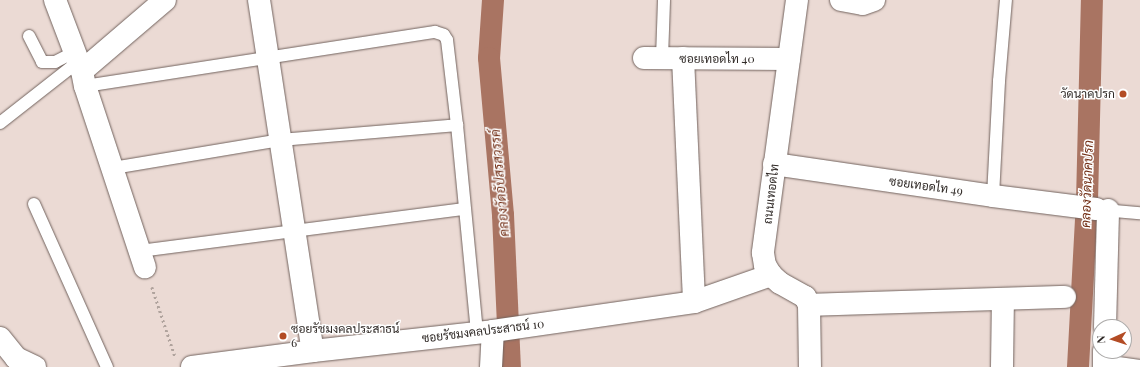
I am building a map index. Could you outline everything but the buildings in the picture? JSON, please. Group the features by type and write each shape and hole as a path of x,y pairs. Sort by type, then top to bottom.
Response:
{"street":[{"path":"55,0 80,67 143,259"},
{"path":"80,67 165,0"},
{"path":"259,0 312,351"},
{"name":"ถนนเทอดไท","path":"771,275 765,265 763,253 797,0"},
{"path":"841,0 863,4 874,0"},
{"path":"663,58 694,302"},
{"name":"ซอยเทอดไท 40","path":"663,58 789,59"},
{"name":"ซอยเทอดไท 49","path":"774,164 993,196 1094,208"},
{"path":"1094,208 1104,319"},
{"path":"771,275 780,283 802,294 809,305 810,367"},
{"name":"ซอยรัชมงคลประสาธน์ 10","path":"184,364 490,331 694,302 771,275"},
{"path":"809,305 1065,297"},
{"path":"1002,367 1003,298"},
{"path":"490,331 491,367"},
{"path":"0,338 16,358 35,367"}],"lane":[{"path":"663,58 664,0"},
{"path":"993,196 999,81 1006,0"},
{"path":"29,36 42,62 55,62 80,67 267,58 435,32 440,34 447,40 457,125 464,209 490,331"},
{"path":"0,123 80,67"},
{"path":"112,168 280,140 457,125"},
{"path":"34,204 107,367"},
{"path":"1094,208 1140,213"},
{"path":"143,259 294,230 464,209"},
{"path":"1104,360 1140,366"}],"path":[{"path":"143,259 184,364"}],"waterway":[{"name":"คลองวัดอัปสรสวรรค์","path":"493,0 489,58 503,215 510,367"},
{"name":"คลองวัดนาคปรก","path":"1078,367 1087,201 1092,0"}],"place":[{"name":"วัดนาคปรก","path":"1123,94"},
{"name":"ซอยรัชมงคลประสาธน์ 6","path":"283,336"}]}
